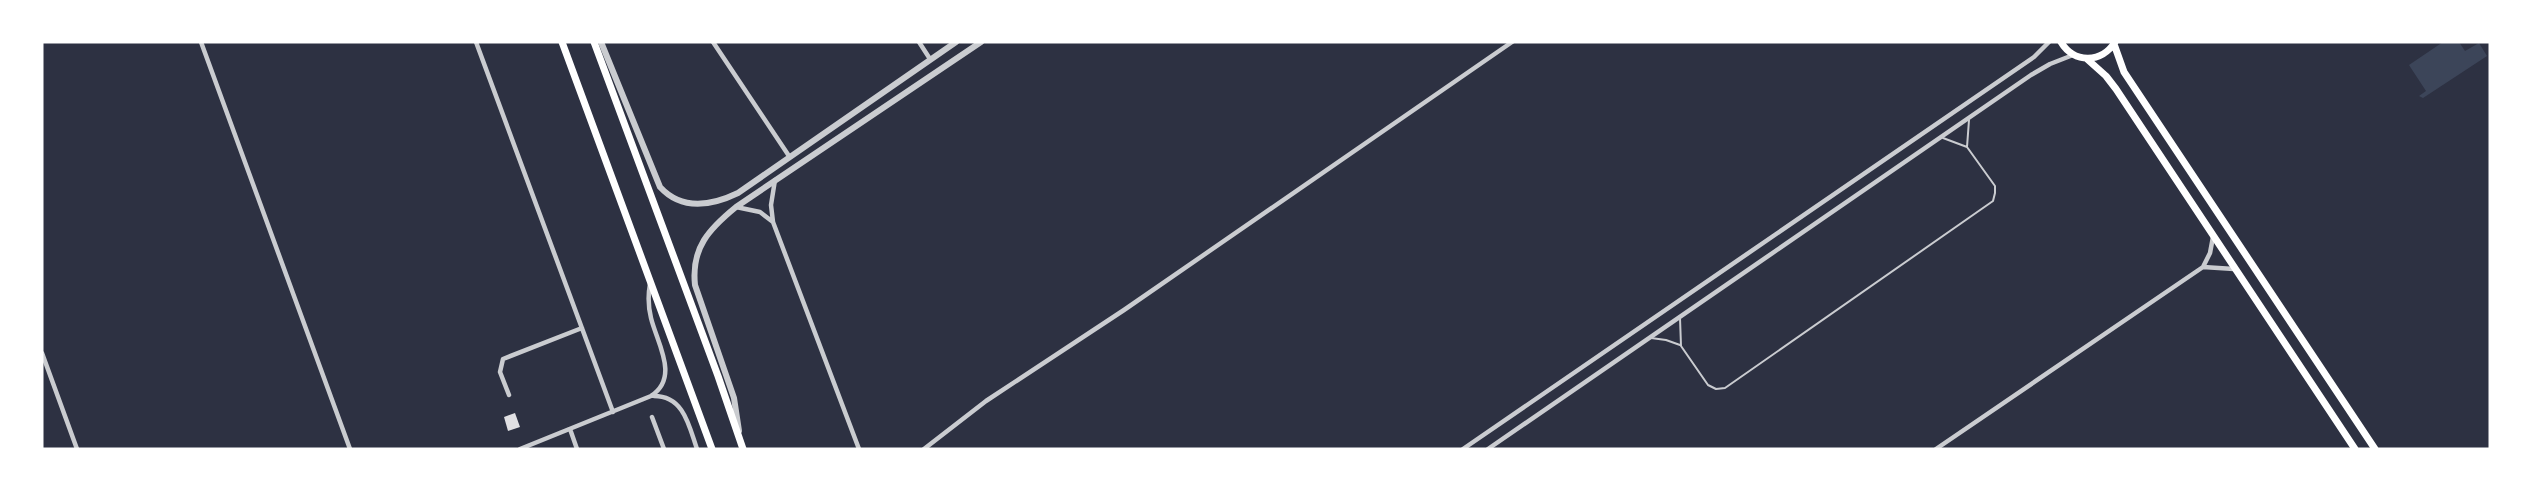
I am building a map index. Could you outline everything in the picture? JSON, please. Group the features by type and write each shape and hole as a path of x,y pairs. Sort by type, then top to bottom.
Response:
{"main road":[{"path":"562,42 712,449"},
{"path":"594,42 743,449"},
{"path":"2061,42 2073,55 2087,59 2112,82 2355,449"},
{"path":"2087,59 2102,55 2114,43 2124,72 2375,449"}],"street":[{"path":"201,42 350,449"},
{"path":"476,42 614,412"},
{"path":"601,42 660,187 674,199 691,204 715,202 727,198 956,42"},
{"path":"713,42 789,156"},
{"path":"919,42 930,59"},
{"path":"739,440 734,398 699,298 694,272 696,255 707,233 736,207 981,42"},
{"path":"924,449 986,401 1124,310 1512,42"},
{"path":"1463,449 2034,57 2049,42"},
{"path":"1488,449 1969,118 2045,67 2073,55"},
{"path":"775,180 771,205 773,222 859,449"},
{"path":"736,207 752,209 773,222"},
{"path":"1936,449 2203,267 2210,253 2213,237"},
{"path":"2203,267 2234,269"},
{"path":"520,449 651,396 663,385 666,368 649,311 650,282"},
{"path":"509,395 500,372 503,359 582,328"},
{"path":"42,353 77,449"},
{"path":"651,396 667,398 680,407 697,449"},
{"path":"652,417 664,449"},
{"path":"570,429 578,449"}],"lane":[{"path":"1967,147 1969,118"},
{"path":"1680,318 1681,346 1708,385 1716,389 1725,388 1992,201 1995,186 1967,147 1940,138"},
{"path":"1651,338 1666,340 1681,346"}],"shaded area":[{"path":"2443,42 2459,42 2465,51 2479,43 2487,56 2423,98 2419,96 2426,91 2409,65"}],"building":[{"path":"515,413 520,427 508,431 504,417"}]}
